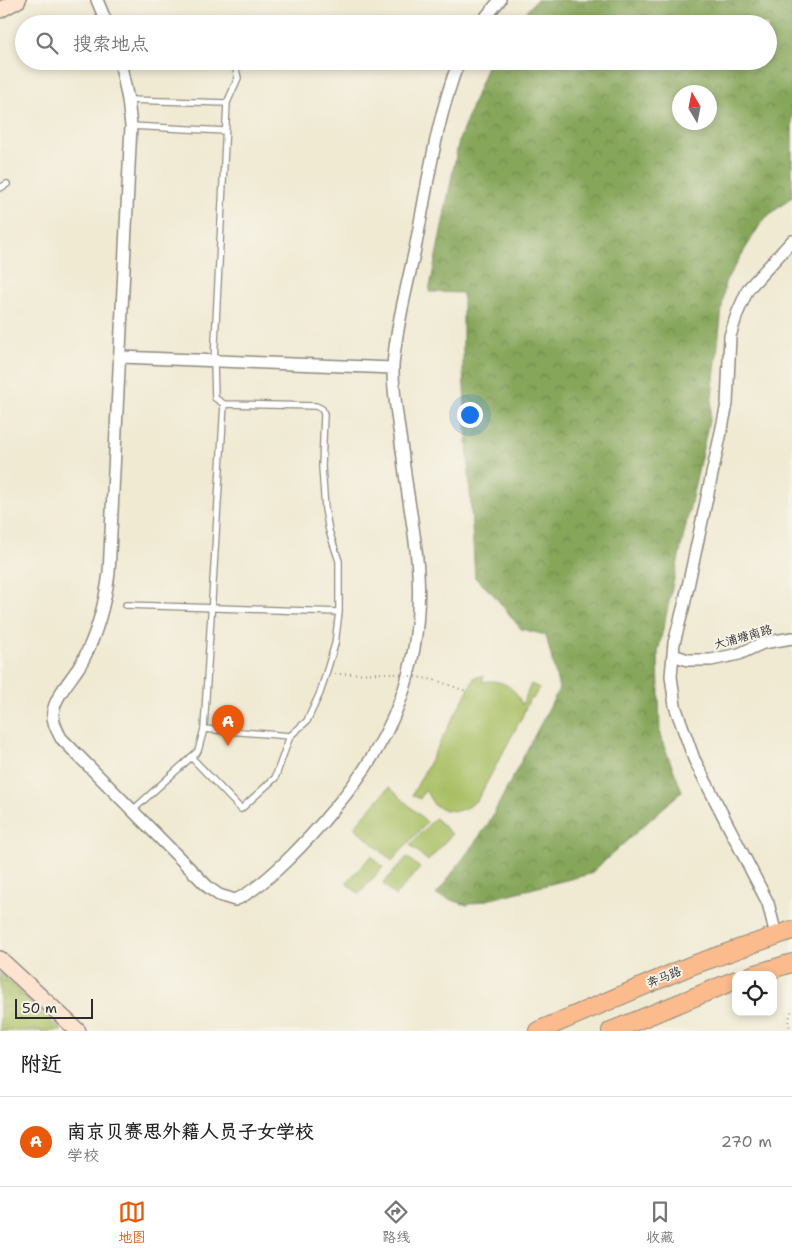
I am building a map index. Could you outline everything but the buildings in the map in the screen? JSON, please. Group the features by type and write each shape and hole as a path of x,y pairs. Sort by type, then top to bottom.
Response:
{"main road":[{"path":"0,10 18,0"},
{"name":"奔马路","path":"538,1031 690,966 784,932"},
{"path":"0,959 78,1031"},
{"path":"765,971 792,963"},
{"path":"611,1031 732,982"}],"street":[{"path":"97,0 103,15"},
{"path":"488,15 500,0"},
{"path":"122,70 131,126 114,511 106,601 96,632 74,675 56,701 52,715 55,727 62,738 209,888 218,895 234,900 248,894 324,821 350,791 378,749 403,698 414,656 418,616 418,571 393,368 439,126 449,86 455,70"},
{"path":"784,932 694,759 675,706 671,676 673,655 727,404 730,336 736,314 748,289 792,241"},
{"path":"121,357 393,368"},
{"name":"大浦塘南路","path":"673,655 688,660 712,660 739,654 764,643 792,638"}],"lane":[{"path":"191,757 241,809 275,778 290,736 307,721 327,674 335,644 339,612 339,561 329,531 325,509 322,466 324,414 322,408 316,406 224,404 215,398 214,362 226,103 238,78 236,70"},
{"path":"128,100 226,103"},
{"path":"131,126 225,131"},
{"path":"0,188 7,184"},
{"path":"134,810 198,751 204,729 224,404"},
{"path":"126,605 339,612"},
{"path":"204,729 290,736"}],"path":[{"path":"327,674 390,673 436,680 466,691"},
{"path":"791,1031 788,1023 792,1009"}],"green space":[{"path":"536,0 792,0 792,197 763,220 725,282 710,416 658,652 660,736 682,791 590,874 467,905 436,895 487,826 559,689 546,635 521,629 493,594 475,578 463,370 463,293 429,292 459,140 486,70 777,70 777,15 524,15"},
{"path":"484,676 482,682 495,681 507,685 516,693 522,705 531,684 539,688 533,699 530,698 521,719 478,799 469,807 457,811 445,810 434,805 425,790 420,799 412,795 475,677"},
{"path":"389,787 427,822 392,861 354,827"},
{"path":"435,818 452,834 428,861 410,845"},
{"path":"371,856 383,867 359,894 346,883"},
{"path":"407,857 420,868 395,896 383,884"},
{"path":"0,973 62,1031 0,1031"}],"place":[{"name":"南京贝赛思外籍人员子女学校","path":"228,746"}]}
